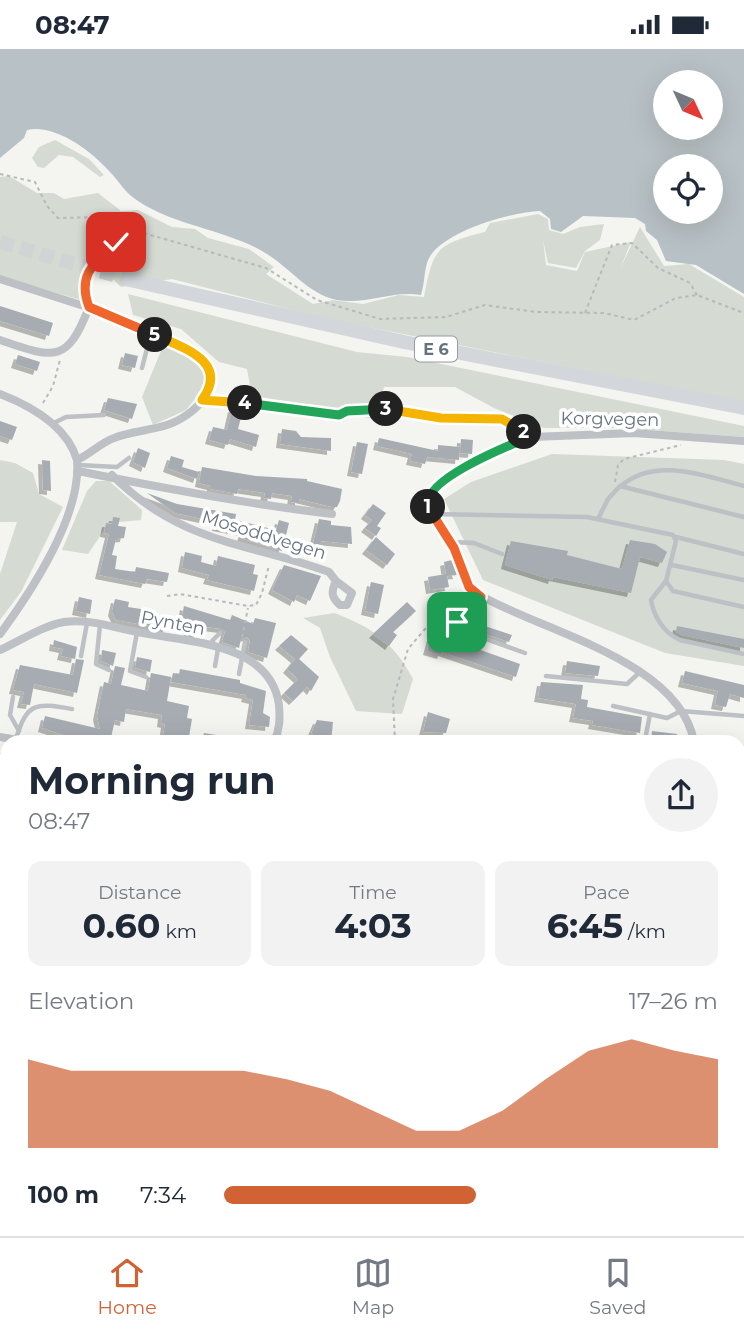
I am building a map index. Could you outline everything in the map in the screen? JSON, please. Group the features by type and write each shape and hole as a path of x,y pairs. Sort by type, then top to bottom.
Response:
{"highway":[{"name":"E 6","path":"130,281 404,342 744,408"}],"street":[{"path":"0,279 89,307 151,333 192,353 210,368 212,383 202,400 188,414 172,423 114,438 78,465"},
{"path":"0,340 35,351 59,352 74,341 89,307"},
{"path":"0,394 36,412 52,424 69,442 78,465 70,505 56,540 20,609 0,634"},
{"name":"Korgvegen","path":"430,514 426,504 436,485 532,436 634,433 744,441"},
{"name":"Mosoddvegen","path":"78,465 195,495 332,514"},
{"name":"Mosoddvegen","path":"112,475 143,505 187,527 271,557 329,572 336,581"},
{"path":"430,514 451,542 469,587 481,597 640,671 681,711 691,735"},
{"name":"Pynten","path":"0,650 56,624 88,623 240,655 266,671 274,685 280,717 276,735"}],"lane":[{"path":"142,368 151,333"},
{"path":"202,400 342,415"},
{"path":"392,412 441,418 502,419 532,436"},
{"path":"52,424 66,417 104,415"},
{"path":"78,465 117,467 129,457"},
{"path":"598,519 608,499 645,471 692,473 744,486"},
{"path":"618,489 744,517"},
{"path":"430,514 598,519 744,554"},
{"path":"676,537 666,580 651,600 660,624 671,636 744,654"},
{"path":"451,542 474,543 502,554"},
{"path":"671,565 744,580"},
{"path":"666,580 673,591 744,607"},
{"path":"481,597 461,613 457,622 461,632 525,653"},
{"path":"81,656 88,623"},
{"path":"100,625 96,664 109,670"},
{"path":"138,632 130,671 146,677"},
{"path":"215,666 218,649 212,641 220,633"},
{"path":"239,674 240,655 245,642"},
{"path":"546,676 627,684 636,679 640,671"},
{"path":"13,697 10,715 18,735"},
{"path":"18,735 27,711 40,704 72,709"},
{"path":"613,706 667,718 681,711 744,716"},
{"path":"646,735 650,714"}],"path":[{"path":"0,174 35,182 47,205 58,218 99,215 133,230 266,268 317,300 374,318 454,316 471,307 485,305 536,312 604,313 636,320 676,298 696,295 744,313"},
{"path":"89,307 84,284 90,265 133,230"},
{"path":"584,314 612,245 632,243 658,268 690,283 696,295"},
{"path":"36,412 53,386 60,359 59,352"},
{"path":"342,415 347,411 387,409 392,412"},
{"path":"618,489 615,473 624,459 682,445 663,443"},
{"path":"167,596 180,594 248,606 256,605 262,593 271,557"},
{"path":"396,735 393,699 408,649 425,629 451,613 469,587"},
{"path":"240,655 248,606"},
{"path":"429,640 436,629 457,622"}],"shaded area":[{"path":"0,49 744,49 744,294 696,265 666,261 657,240 646,231 645,224 635,218 583,216 561,232 551,229 550,219 540,211 496,219 449,239 429,258 421,295 400,294 359,301 337,300 316,292 262,251 232,237 168,216 138,201 92,155 71,140 38,129 27,130 24,138 0,158"},
{"path":"55,140 89,159 104,175 100,177 73,157 59,155 44,168 38,167 32,158 39,147"},
{"path":"9,176 37,193 54,193 64,199 98,193 121,211 138,210 172,227 195,229 208,238 249,249 274,267 266,274 313,304 333,300 363,304 399,295 424,297 431,268 440,251 456,240 485,232 490,223 538,214 548,219 549,230 563,234 580,227 604,224 600,240 585,251 576,268 548,263 543,240 546,265 577,271 585,252 631,242 620,269 640,227 664,266 689,264 744,297 744,402 328,319 172,279 121,287 87,258 92,272 84,301 0,276 0,177"},
{"path":"128,294 357,352 407,357 744,426 744,437 620,428 544,428 494,408 455,387 384,387 373,419 326,407 252,396 247,369 219,362 181,329 133,315"},
{"path":"163,346 196,362 209,381 186,410 153,425 142,397"},
{"path":"552,454 724,460 744,464 744,666 665,653 483,580 444,499 471,482"},
{"path":"0,460 15,463 33,473 39,494 63,507 21,592 0,620 0,574 17,522 0,522"},
{"path":"96,481 109,481 142,510 141,520 109,523 88,554 62,550 87,491"},
{"path":"334,613 371,630 390,646 406,667 413,679 402,714 356,711 330,657 320,628 303,618"}],"building":[{"path":"0,306 53,323 49,336 0,321"},
{"path":"125,353 138,356 135,368 122,365"},
{"path":"18,355 40,362 37,371 15,364"},
{"path":"108,398 137,404 132,419 104,410"},
{"path":"232,408 243,410 238,429 259,435 256,447 230,439 228,445 209,440 213,427 227,430"},
{"path":"0,421 17,427 12,440 0,436"},
{"path":"282,429 296,431 301,437 331,438 331,451 280,444"},
{"path":"379,438 438,451 438,445 460,447 459,460 427,457 425,464 410,461 412,454 377,446"},
{"path":"461,439 473,440 472,454 460,453"},
{"path":"357,442 368,444 362,474 351,472"},
{"path":"138,448 150,453 145,468 133,462"},
{"path":"171,456 184,460 182,467 199,472 197,479 167,468"},
{"path":"42,460 50,461 51,491 43,490"},
{"path":"202,467 256,476 307,479 342,489 340,501 337,507 332,507 299,499 299,503 291,502 292,496 272,493 271,499 264,498 265,493 238,489 237,494 211,489 211,486 199,483"},
{"path":"147,493 177,504 236,514 235,520 276,530 279,520 289,523 282,551 241,538 243,532 216,527 217,522 175,513"},
{"path":"373,504 386,513 377,526 381,528 376,536 365,528 372,520 365,515"},
{"path":"113,517 120,518 118,526 126,527 124,538 116,539 112,555 117,556 115,569 135,572 136,567 169,573 167,582 147,579 145,584 99,575 109,534 104,533 106,523 112,524"},
{"path":"319,519 331,521 331,525 351,527 352,544 321,541 320,549 312,548"},
{"path":"376,537 395,554 387,565 366,550"},
{"path":"630,540 655,544 667,552 662,563 640,557 631,593 553,577 552,580 505,565 511,541 568,551 567,555 622,569"},
{"path":"185,552 202,556 201,562 216,566 218,556 255,565 253,574 258,575 254,591 207,580 209,575 182,568"},
{"path":"452,560 457,575 447,576 449,587 430,590 428,577 446,574 444,562"},
{"path":"284,565 321,576 310,601 297,595 294,602 272,590"},
{"path":"371,582 384,585 378,614 365,611"},
{"path":"79,597 92,600 90,614 76,611"},
{"path":"115,599 129,602 128,607 154,611 153,616 168,619 167,629 116,620 112,612"},
{"path":"407,602 416,611 393,632 397,635 389,646 373,634"},
{"path":"184,606 230,620 232,615 253,624 255,618 276,623 267,658 248,652 250,641 247,637 241,639 239,648 222,642 225,632 222,629 200,626 197,636 187,634 189,623 181,621"},
{"path":"479,624 512,635 509,642 477,631"},
{"path":"677,626 744,639 744,648 682,635 676,632"},
{"path":"291,635 308,649 299,659 319,677 311,691 307,687 293,701 284,693 298,679 287,669 295,659 279,646"},
{"path":"431,637 456,645 458,642 520,664 516,677 442,652 441,655 427,651"},
{"path":"54,640 77,647 75,659 61,656 63,649 53,647"},
{"path":"102,650 116,653 113,666 101,661"},
{"path":"137,657 152,660 150,672 135,668"},
{"path":"76,659 84,660 77,693 34,684 30,705 21,704 24,692 13,690 20,665 73,675"},
{"path":"567,661 600,666 598,676 565,673"},
{"path":"115,666 125,668 121,685 148,691 151,673 171,677 167,701 189,706 187,718 192,719 189,735 163,735 165,724 161,723 162,715 126,709 124,722 115,720 112,735 64,735 42,728 45,716 100,729 97,716 104,682 111,684"},
{"path":"180,669 240,680 240,683 266,691 263,713 270,717 269,727 249,725 253,700 245,698 246,695 171,682 173,673 179,674"},
{"path":"685,671 744,685 744,698 730,694 726,707 715,705 718,691 682,683"},
{"path":"541,682 583,685 581,699 588,700 587,707 642,717 640,733 592,725 593,721 573,718 576,704 538,698"},
{"path":"428,712 450,719 446,733 423,732"},
{"path":"317,720 333,722 332,735 311,734"},
{"path":"652,731 677,734 677,735 652,735"}],"tunnel":[{"path":"0,242 130,280"}],"route":[{"path":"116,242 90,265 87,272 84,286 89,307 118,317 201,359 212,373 212,383 202,400 339,415 347,411 387,409 392,412 441,418 502,419 532,436 451,475 430,491 426,504 430,514 454,548 469,587 481,597 461,613 457,622"}]}
